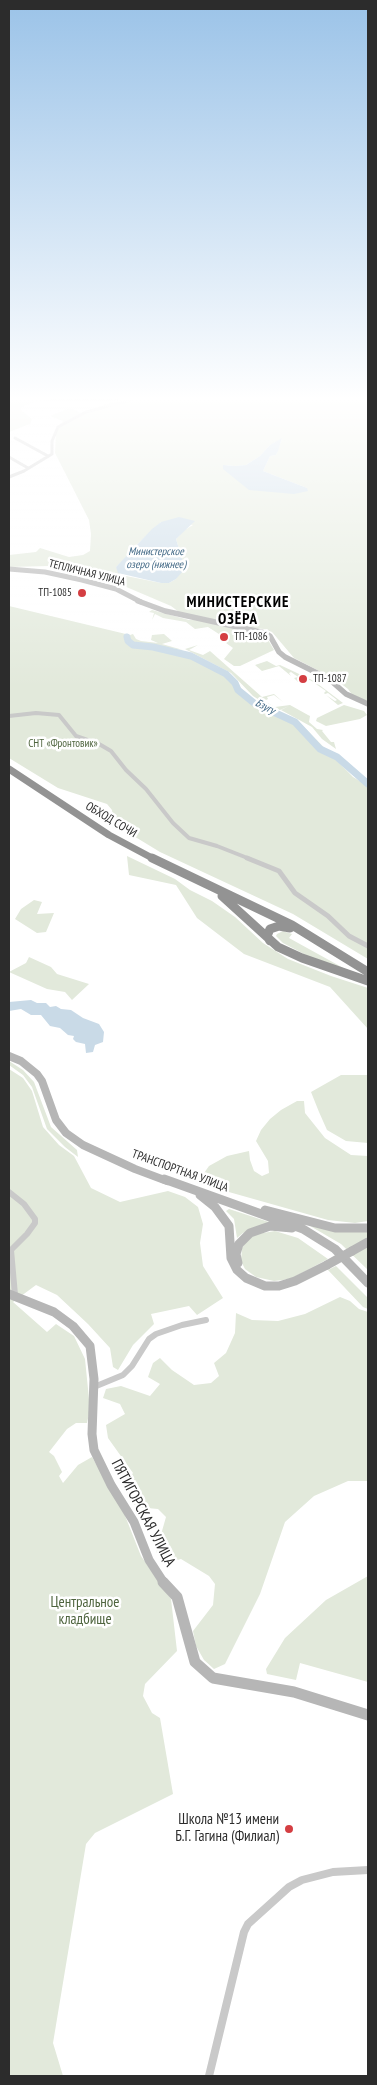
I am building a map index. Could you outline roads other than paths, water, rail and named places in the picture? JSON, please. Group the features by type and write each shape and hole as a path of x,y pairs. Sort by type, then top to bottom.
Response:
{"highway":[{"name":"ОБХОД СОЧИ","path":"9,769 109,835 292,925 368,972"},
{"name":"ОБХОД СОЧИ","path":"206,884 234,906 271,942 302,958 368,981"},
{"path":"271,942 267,933 274,927 283,926 323,945"}],"street":[{"name":"ТЕПЛИЧНАЯ УЛИЦА","path":"9,569 45,572 82,580 116,589 159,609 265,633 270,636 279,652 285,657 329,679 346,694 368,704"},
{"path":"9,716 36,713 59,715 76,736 99,744 111,751 121,765 146,789 173,823 189,838 275,869 282,874 295,893 328,916 349,936 368,946"},
{"name":"ТРАНСПОРТНАЯ УЛИЦА","path":"9,1056 20,1061 37,1074 42,1081 56,1120 73,1139 110,1158 192,1190 289,1223 322,1239 368,1284"},
{"path":"192,1190 203,1197 223,1216 229,1226 234,1264 242,1275 256,1284 271,1287 287,1285 368,1242"},
{"path":"9,1192 24,1204 35,1219 35,1223 27,1234 10,1250 12,1294"},
{"path":"235,1204 292,1216 335,1228 368,1228"},
{"path":"256,1284 243,1272 237,1259 239,1244 250,1233 264,1227 278,1226 322,1239"},
{"name":"ПЯТИГОРСКАЯ УЛИЦА","path":"12,1294 54,1312 83,1336 92,1351 94,1387 92,1434 94,1450 111,1485 134,1522 149,1560 162,1580 177,1597 194,1662 213,1678 294,1692 368,1715"},
{"path":"94,1387 123,1375 132,1366 149,1340 156,1334 182,1325 206,1320"},
{"path":"209,2076 244,1932 248,1924 289,1887 302,1880 334,1872 368,1870"}],"water":[{"name":"Министерское озеро (нижнее)","path":"179,517 195,521 176,539 183,562 183,571 176,579 169,583 161,583 118,573 116,567 152,529 161,522"},
{"path":"31,1000 37,1003 46,1003 50,1007 56,1006 61,1009 71,1010 83,1018 99,1024 104,1032 103,1042 95,1045 93,1052 86,1053 85,1044 76,1042 73,1039 74,1036 68,1035 60,1028 50,1026 41,1015 31,1015 21,1009 9,1011 9,1002"}],"waterway":[{"name":"Бзугу","path":"127,637 128,641 133,645 153,647 191,656 226,674 235,683 238,690 254,703 295,722 320,749 337,757 368,784"}],"place":[{"name":"ТП-1085","path":"82,593"},
{"name":"ТП-1086","path":"224,637"},
{"name":"ТП-1087","path":"303,679"},
{"name":"Школа №13 имени Б.Г. Гагина (Филиал)","path":"289,1829"}],"district":[{"name":"МИНИСТЕРСКИЕ ОЗЁРА","path":"238,612"}],"park label":[{"name":"СНТ «Фронтовик»","path":"63,744"},
{"name":"Центральное кладбище","path":"85,1612"}]}
